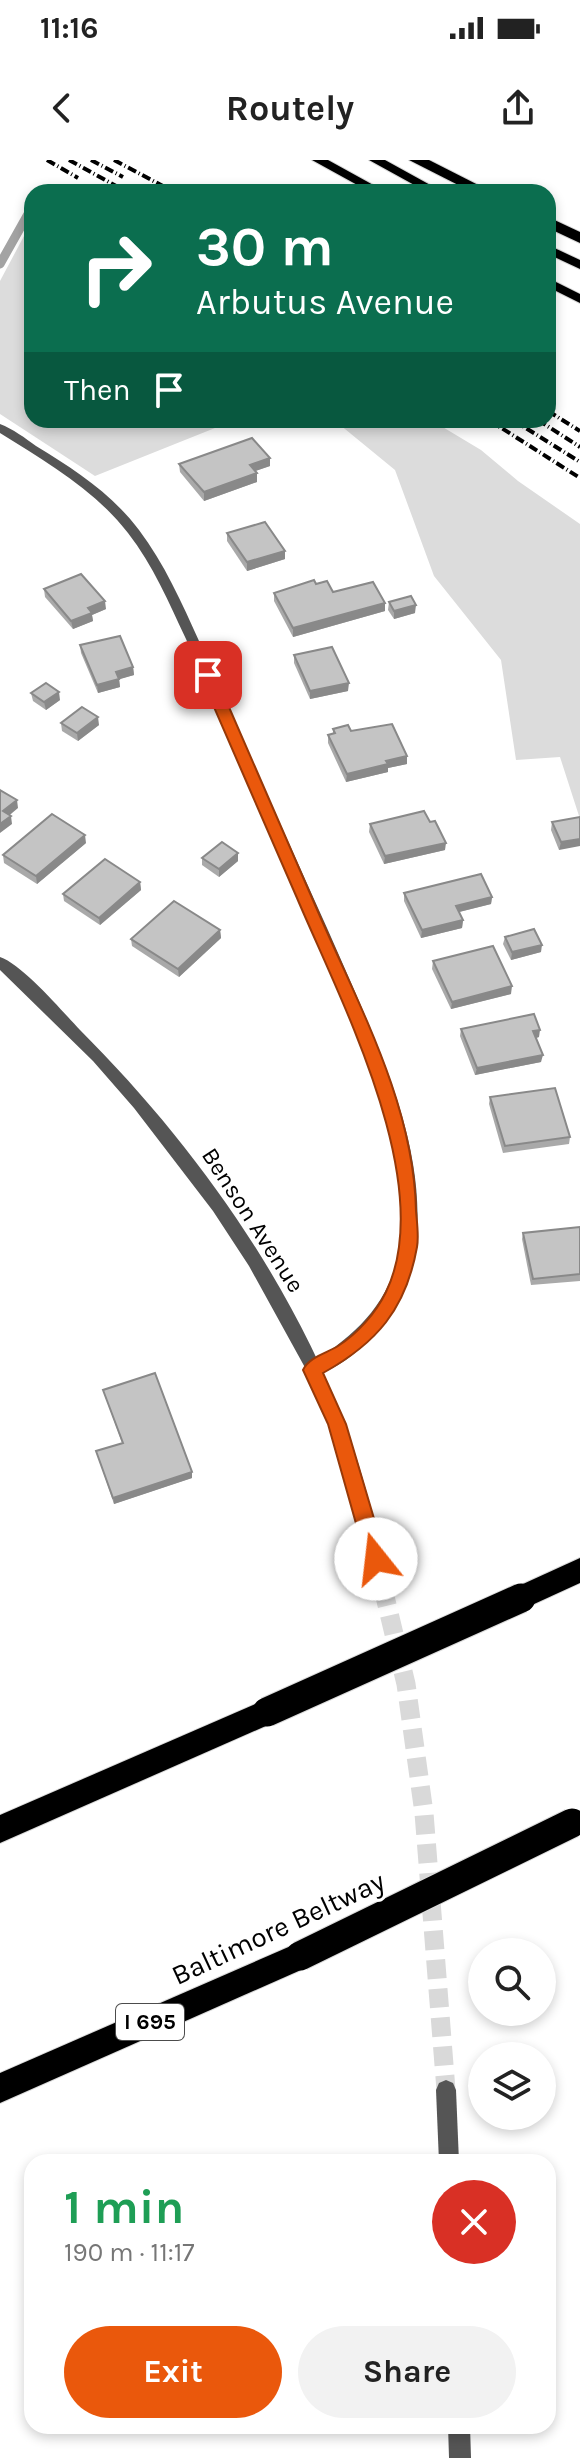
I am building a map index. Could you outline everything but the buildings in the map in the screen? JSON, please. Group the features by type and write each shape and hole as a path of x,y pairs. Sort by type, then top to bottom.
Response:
{"highway":[{"path":"417,160 467,184"},
{"path":"556,226 580,238"},
{"path":"0,1829 580,1570"},
{"name":"Baltimore Beltway","path":"0,2088 300,1956 576,1821"}],"main road":[{"path":"318,160 364,184"},
{"path":"375,160 422,184"},
{"path":"556,253 580,265"},
{"path":"556,286 580,299"}],"street":[{"path":"0,428 104,500 122,517 152,560 183,620 256,784 371,1051 395,1123 407,1184 408,1245 395,1294 374,1327 346,1351 313,1370"},
{"name":"Benson Avenue","path":"0,962 99,1056 168,1138 246,1251 280,1306 337,1424 376,1559"},
{"path":"446,2090 449,2154"},
{"path":"459,2434 460,2458"}],"shaded area":[{"path":"24,236 24,428 215,428 95,476 0,414 0,281"},
{"path":"344,428 444,428 481,450 518,481 580,524 580,819 560,757 516,760 501,660 434,576 395,470"}],"waterway":[{"path":"0,264 24,221"}],"tunnel":[{"path":"376,1559 406,1684 424,1813 446,2090"}],"railway":[{"path":"47,160 78,178"},
{"path":"69,160 112,184"},
{"path":"91,160 123,177"},
{"path":"114,160 159,184"},
{"path":"556,416 580,431"},
{"path":"502,428 580,478"},
{"path":"526,428 580,462"},
{"path":"550,428 580,447"}],"route":[{"path":"208,675 371,1051 395,1123 407,1184 408,1245 395,1294 374,1327 346,1351 313,1370 337,1424 376,1559"}]}
